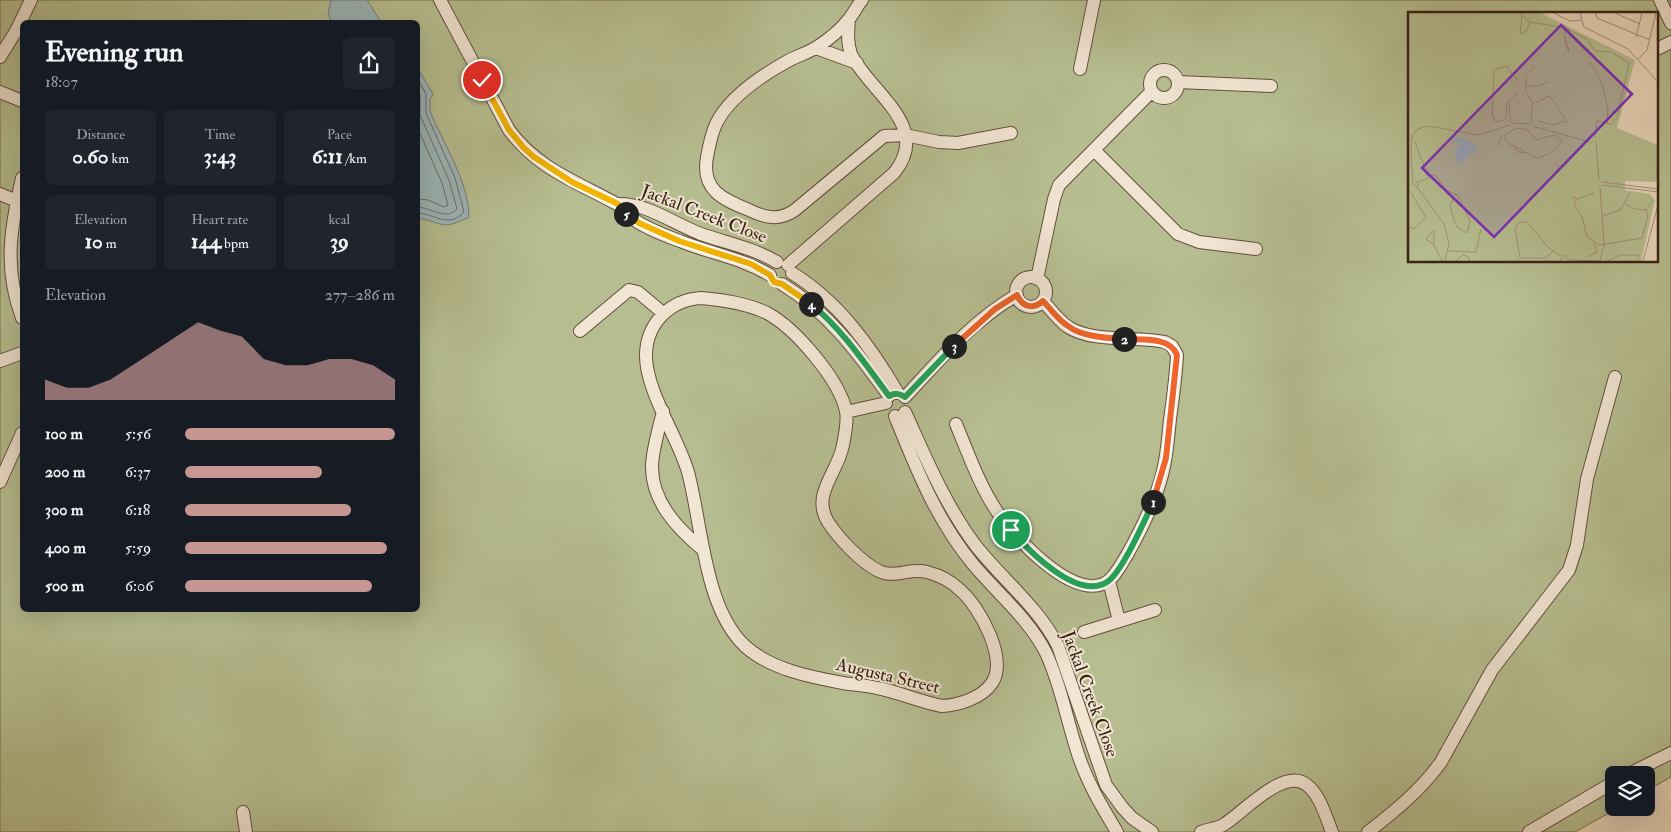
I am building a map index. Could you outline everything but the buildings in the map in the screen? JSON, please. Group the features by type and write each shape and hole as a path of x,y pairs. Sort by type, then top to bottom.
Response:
{"street":[{"path":"21,20 31,0"},
{"name":"Jackal Creek Close","path":"440,0 509,130 534,157 572,182 618,204 639,223 679,241 738,259 770,275"},
{"path":"862,0 849,19 816,48 787,61 760,78 737,97 723,112 712,132 706,164 705,176 714,191 750,211 770,217 783,217 804,203 880,139 890,135 906,134 939,142 958,143 1011,133"},
{"path":"1080,70 1094,0"},
{"path":"1660,0 1671,23"},
{"path":"849,19 848,42 852,55 898,116 906,134 906,154 894,174 786,267 771,268 770,275 774,282 782,284 802,296 828,321 894,397 908,404 900,414 889,413 894,397"},
{"path":"0,57 20,23"},
{"path":"1658,48 1671,42"},
{"path":"816,48 857,63"},
{"path":"1160,70 1174,74 1178,82 1175,93 1171,97 1159,98 1152,91 1150,85 1152,76 1160,70"},
{"path":"1178,82 1271,86"},
{"path":"1038,279 1057,189 1061,181 1152,91"},
{"path":"0,92 20,100"},
{"path":"1094,150 1178,234 1199,242 1256,249"},
{"path":"20,189 13,222 10,254 12,279 20,310"},
{"path":"0,194 18,200"},
{"name":"Jackal Creek Close","path":"618,204 641,206 692,230 753,250 786,267 808,282 821,293 854,329 881,364 894,397"},
{"path":"782,284 789,280 786,267"},
{"path":"1028,278 1038,279 1046,289 1043,301 1031,307 1020,301 1017,295 1018,286 1024,279 1028,278"},
{"path":"580,331 629,290 638,292 663,313"},
{"path":"846,412 894,397 972,328 995,309 1017,295"},
{"name":"Augusta Street","path":"701,298 735,303 765,313 790,330 828,374 846,412 840,457 822,499 824,513 828,522 864,561 877,570 890,574 908,570 925,571 949,582 970,600 990,637 998,660 995,678 990,687 983,693 952,706 942,706 877,688 825,679 771,663 754,654 732,632 724,618 702,550 688,471 663,411 651,381 646,353 652,331 663,313 674,305 685,300 701,298"},
{"path":"956,424 996,510 1022,542 1070,580 1090,586 1097,586 1109,581 1130,550 1159,487 1166,458 1177,355 1172,346 1165,342 1098,336 1072,329 1043,301"},
{"path":"0,361 20,354"},
{"path":"1368,832 1415,793 1432,774 1441,762 1492,670 1569,570 1577,545 1587,479 1615,377"},
{"name":"Augusta Street","path":"663,411 652,464 656,491 664,509 702,550"},
{"name":"Jackal Creek Close","path":"900,414 916,469 936,510 972,562 1029,628 1046,653 1086,775 1117,832"},
{"name":"Jackal Creek Close","path":"900,414 943,495 962,524 994,567 1052,634 1058,646 1106,785 1132,818 1152,832"},
{"path":"0,482 20,437"},
{"path":"1109,581 1119,621"},
{"path":"1084,632 1155,610"},
{"path":"1645,766 1671,753"},
{"path":"1201,832 1220,829 1282,783 1296,779 1307,784 1312,790 1332,832"},
{"path":"1529,832 1605,787"},
{"path":"243,812 246,832"}],"green space":[{"path":"0,0 1671,0 1671,777 1655,786 1655,766 1605,766 1605,815 1575,832 0,832"}],"water":[{"path":"331,0 367,0 380,20 331,20 328,14"},
{"path":"420,72 433,94 430,99 430,111 460,176 468,203 469,217 453,224 443,225 420,219"}],"route":[{"path":"482,80 509,130 516,140 534,157 572,182 618,204 623,211 639,223 679,241 751,264 770,275 774,282 782,284 802,296 844,338 889,396 898,393 905,397 972,328 1004,302 1017,295 1020,301 1031,307 1043,301 1066,325 1083,333 1120,339 1159,341 1170,344 1177,355 1166,458 1162,475 1156,496 1144,523 1130,550 1109,581 1097,586 1090,586 1070,580 1035,554 1011,530"}]}
